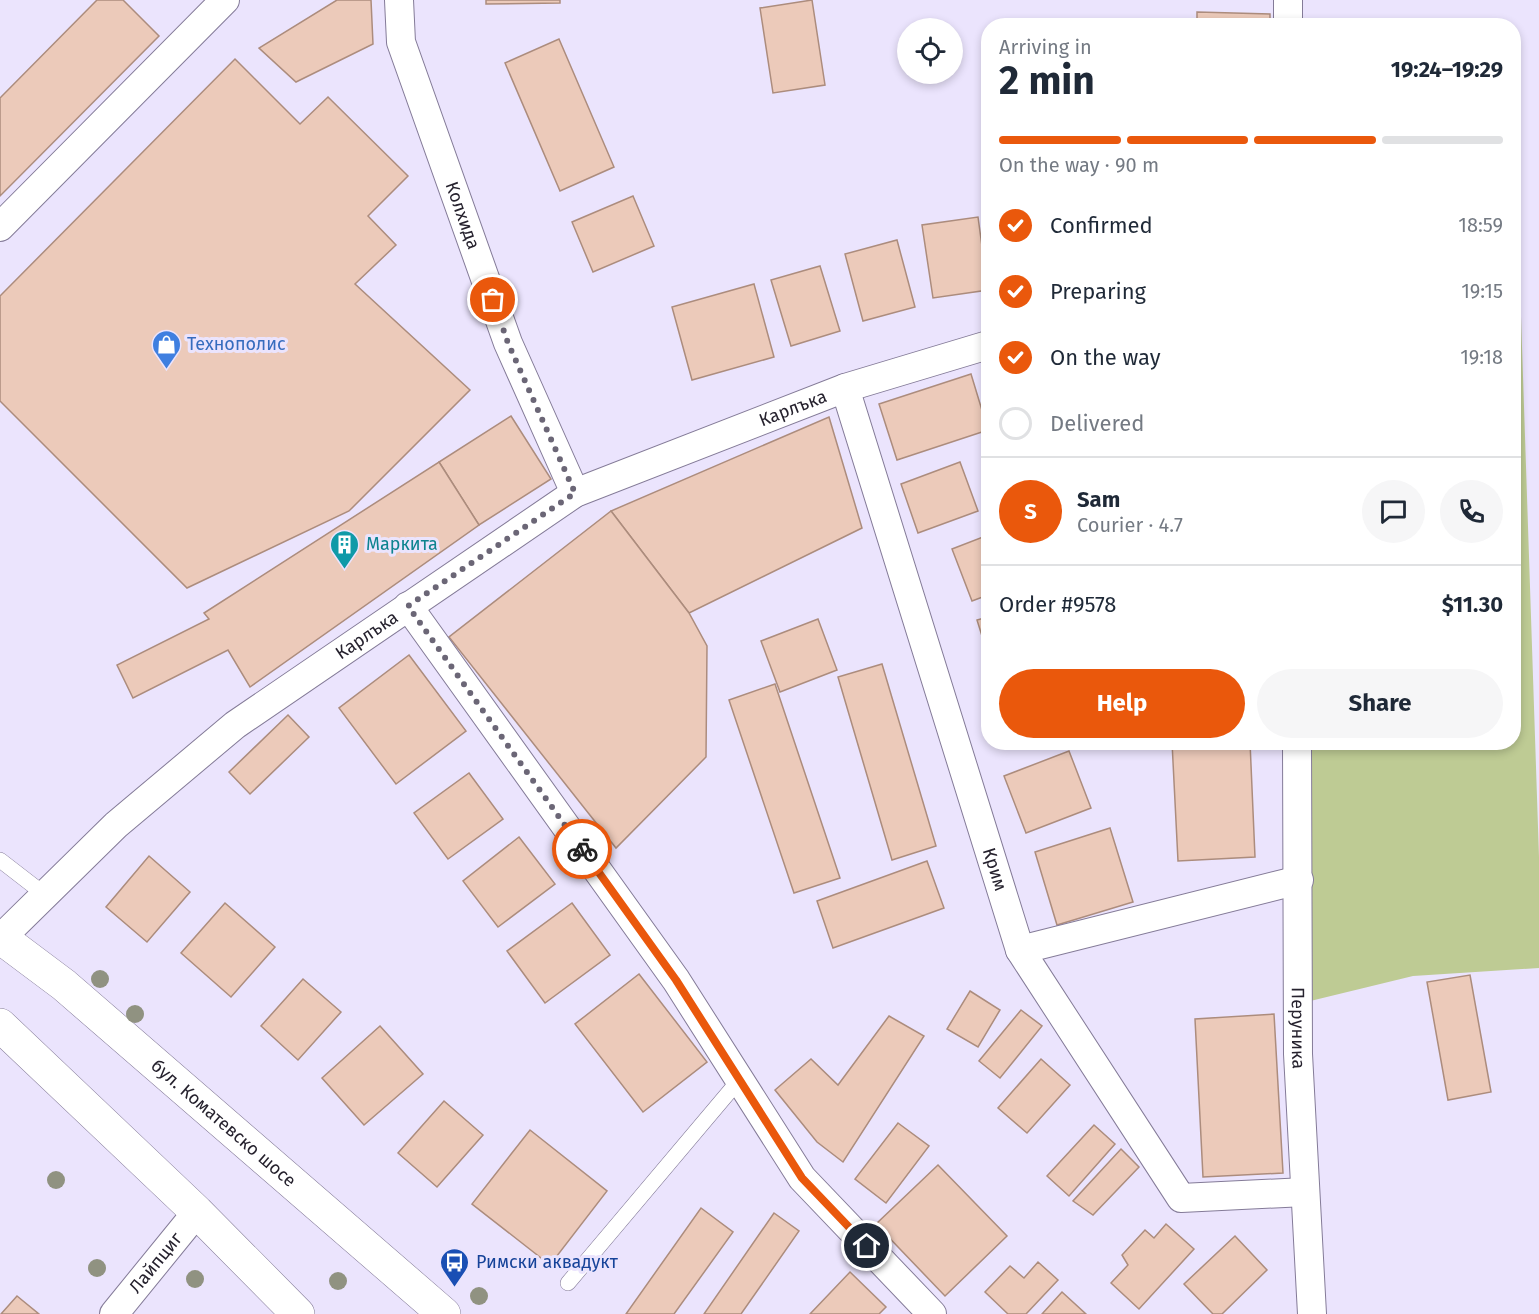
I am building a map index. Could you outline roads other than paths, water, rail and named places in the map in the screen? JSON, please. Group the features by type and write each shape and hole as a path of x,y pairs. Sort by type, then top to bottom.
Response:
{"main road":[{"name":"бул. Коматевско шосе","path":"1,938 64,985 444,1314"},
{"path":"0,1025 197,1212 298,1314"}],"street":[{"path":"0,227 225,0"},
{"name":"Колхида","path":"399,0 401,42 504,332 575,493"},
{"path":"1288,0 1288,18"},
{"name":"Карлъка","path":"1,938 116,825 235,725 575,493 845,388 981,347"},
{"name":"Крим","path":"845,388 1020,950 1182,1198 1305,1192"},
{"path":"408,606 676,980 802,1178 932,1314"},
{"name":"Перуника","path":"1297,750 1298,1054 1312,1314"},
{"path":"1020,950 1299,880"},
{"name":"Лайпциг","path":"114,1314 197,1212"}],"lane":[{"path":"0,860 44,894"},
{"path":"568,1283 740,1079"}],"place":[{"name":"Технополис","path":"166,370"},
{"name":"Маркита","path":"345,570"},
{"name":"Римски аквадукт","path":"455,1288"}]}
